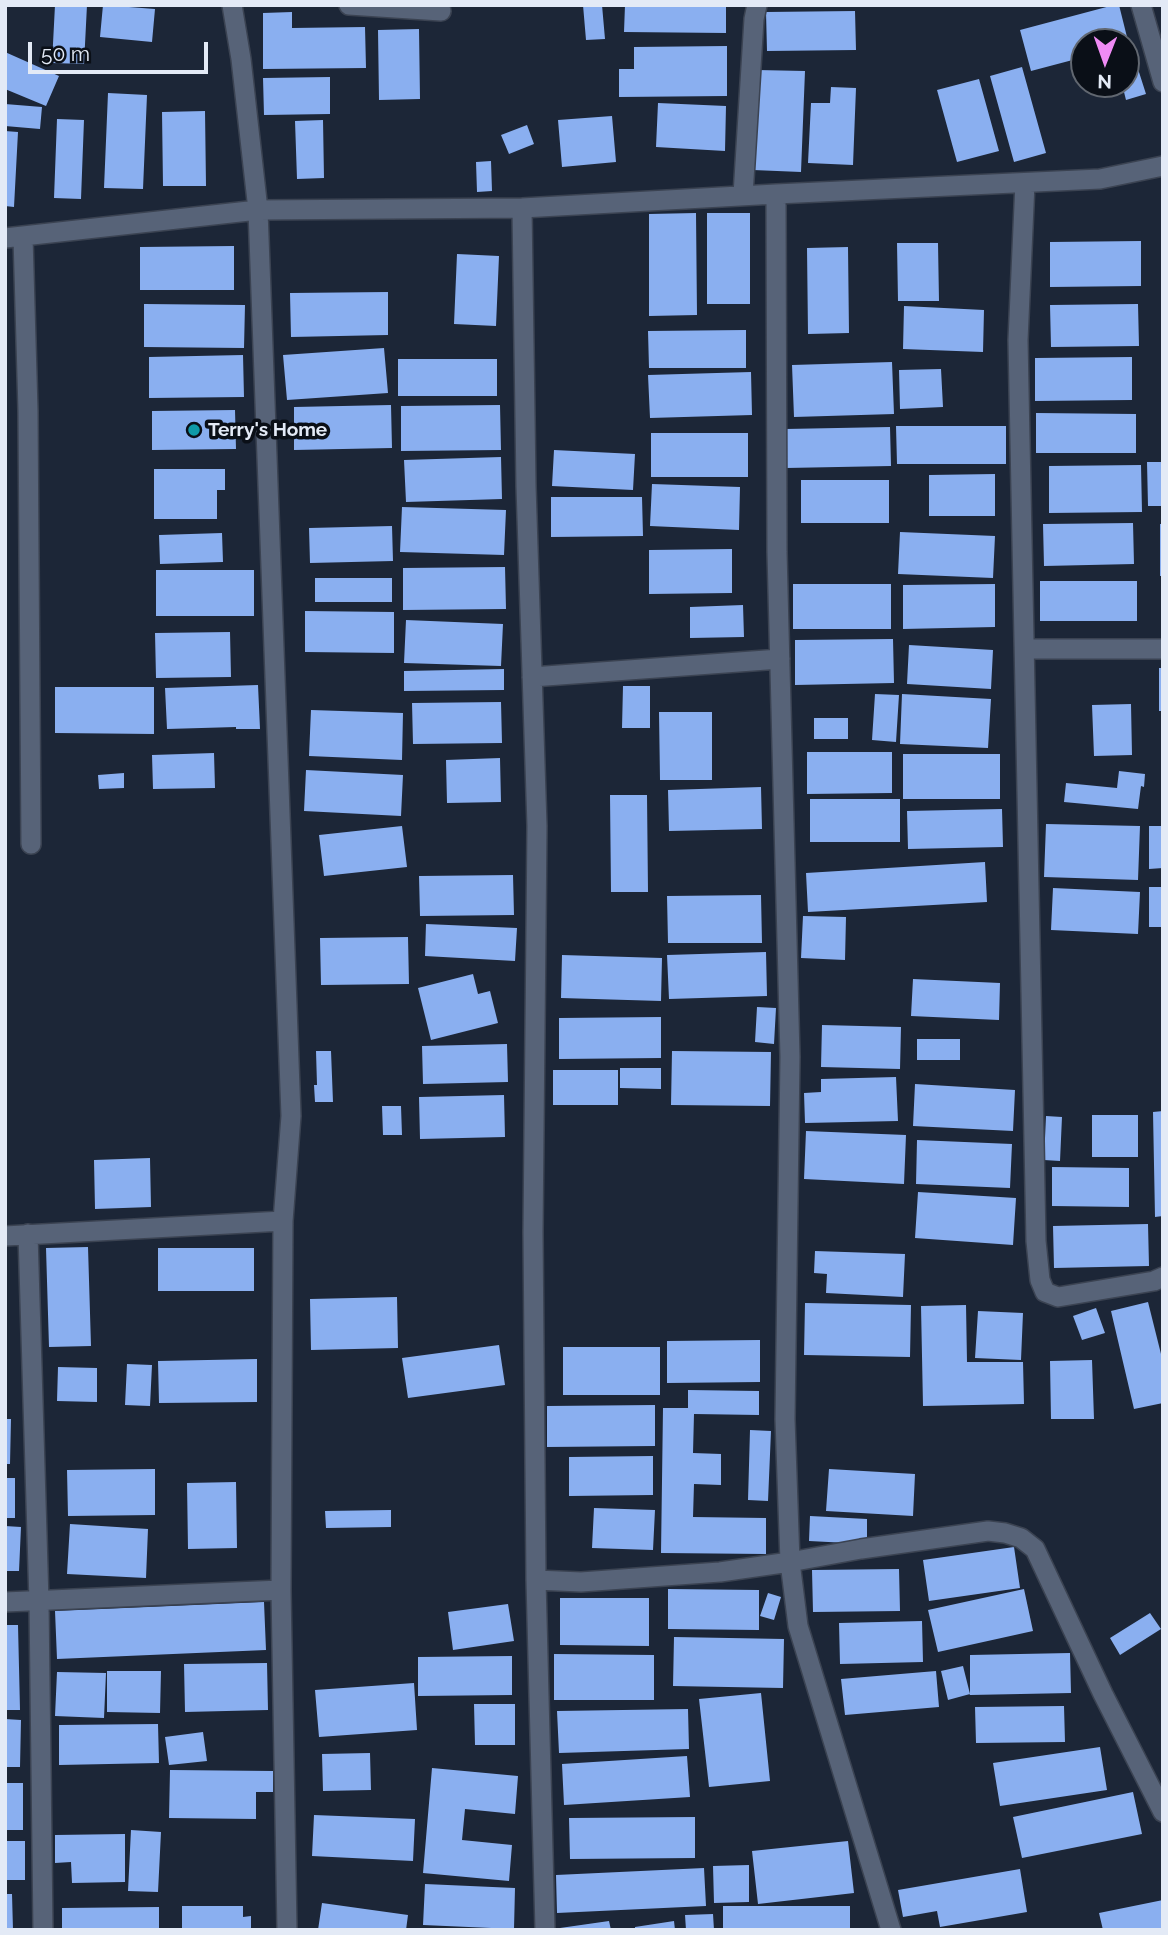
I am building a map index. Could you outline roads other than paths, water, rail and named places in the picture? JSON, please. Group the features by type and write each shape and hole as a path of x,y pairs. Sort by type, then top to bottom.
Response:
{"street":[{"path":"232,5 241,59 258,210 291,1116 283,1221 281,1590 286,1930"},
{"path":"348,5 441,11"},
{"path":"743,195 757,5"},
{"path":"1141,5 1163,82"},
{"path":"32,844 28,411 14,238 258,210 522,208 1100,179 1163,166"},
{"path":"1025,183 1018,340 1035,1227 1040,1280 1045,1292 1058,1297 1154,1281 1163,1277"},
{"path":"776,194 777,538 790,1057 785,1419 790,1562 799,1626 891,1930"},
{"path":"522,208 526,486 537,826 533,1232 536,1580 545,1930"},
{"path":"1025,649 1163,649"},
{"path":"532,677 780,659"},
{"path":"5,1236 283,1221"},
{"path":"28,1234 43,1930"},
{"path":"536,1580 582,1582 720,1572 988,1531 1005,1532 1021,1538 1035,1549 1163,1812"},
{"path":"5,1602 281,1590"}],"place":[{"name":"Terry's Home","path":"194,430"}]}
